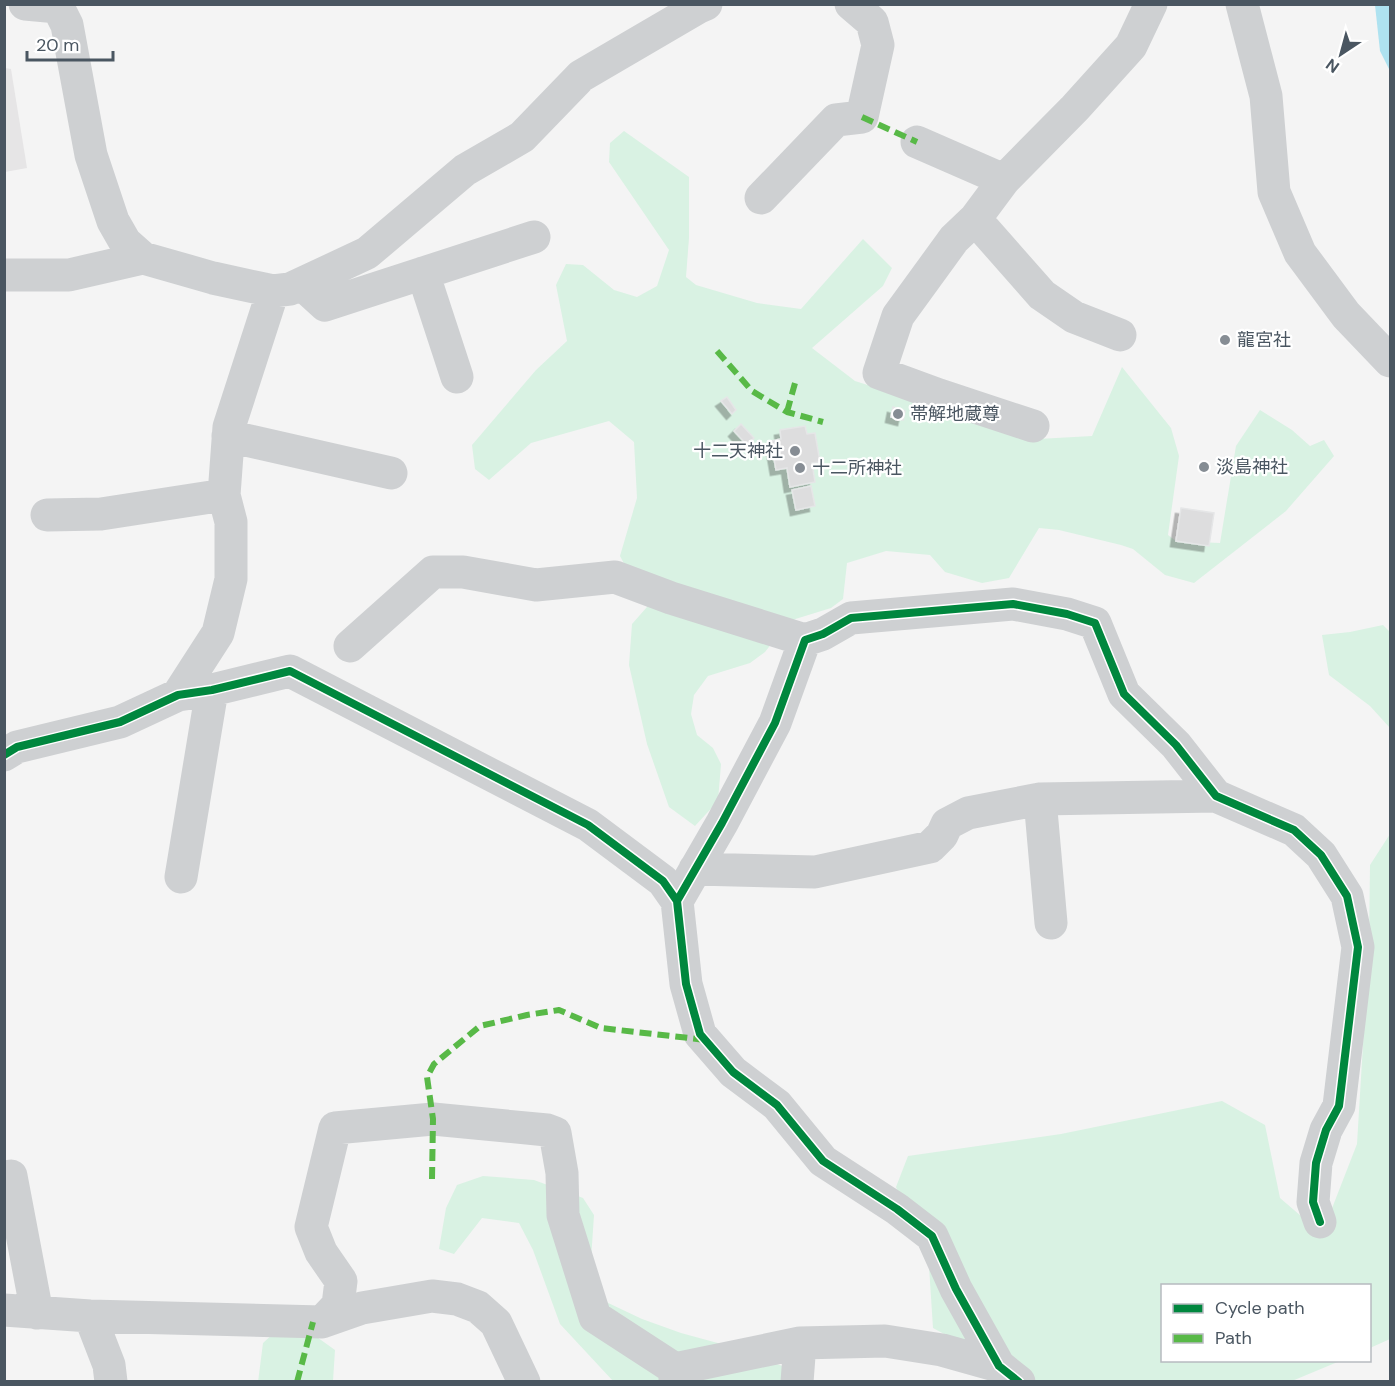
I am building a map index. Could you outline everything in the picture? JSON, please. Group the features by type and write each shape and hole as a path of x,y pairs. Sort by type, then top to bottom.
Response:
{"street":[{"path":"25,4 58,6 67,25 91,155 113,221 126,242 143,258 213,278 287,288 325,305 534,237"},
{"path":"178,695 218,633 231,579 231,522 224,495 229,427 287,288 367,253 465,170 522,137 581,76 706,4"},
{"path":"761,198 836,120 862,117 878,45 872,22 851,4"},
{"path":"1033,426 879,373 898,316 954,239 975,219 1004,180 1075,108 1131,46 1151,4"},
{"path":"1242,4 1266,96 1274,192 1300,253 1346,315 1390,362"},
{"path":"917,142 1004,180"},
{"path":"975,219 1041,295 1074,317 1120,335"},
{"path":"4,275 69,275 143,258"},
{"path":"423,273 457,377"},
{"path":"228,436 391,473"},
{"path":"47,515 101,514 224,495"},
{"path":"350,646 433,572 463,572 536,585 615,577 671,598 805,640 823,634 851,618 1013,604 1067,614 1095,623 1124,694 1176,745 1216,796"},
{"path":"677,901 722,823 775,723 805,640"},
{"path":"4,755 17,747 120,722 178,695 212,690 290,671 588,825 663,881 677,901 686,984 700,1034 733,1072 777,1105 823,1161 897,1209 932,1236 956,1289 1009,1374"},
{"path":"181,877 212,690"},
{"path":"695,869 815,872 930,847 942,835 947,824 968,813 1040,800 1216,796 1294,830 1321,855 1347,896 1358,947 1339,1106 1326,1130 1316,1163 1313,1202 1320,1222"},
{"path":"1040,800 1051,923"},
{"path":"322,1322 338,1305 341,1281 321,1252 311,1227 335,1128 433,1119 547,1130 555,1133 562,1173 563,1215 595,1317 675,1375 800,1343 885,1341 942,1350 1009,1374"},
{"path":"4,1177 11,1176 37,1313"},
{"path":"4,1310 90,1316 322,1322 362,1308 432,1296 457,1299 478,1307 496,1323 525,1382"},
{"path":"90,1316 109,1365 111,1382"},
{"path":"797,1382 800,1343"}],"shaded area":[{"path":"5,68 11,69 27,168 5,172"}],"green space":[{"path":"624,131 689,177 689,238 686,277 696,285 757,303 801,309 863,239 892,268 883,286 812,348 855,381 1038,439 1092,436 1122,367 1171,428 1179,456 1168,535 1176,541 1220,543 1236,446 1260,410 1292,430 1310,446 1324,440 1334,456 1286,511 1194,583 1165,575 1133,549 1059,530 1039,528 1009,578 982,583 945,572 930,555 886,551 847,563 843,599 831,608 789,621 765,652 750,663 708,676 694,695 691,714 697,735 713,748 721,764 718,801 695,826 669,807 647,744 629,665 632,624 647,607 620,556 637,498 634,442 609,421 531,443 489,480 475,469 472,445 536,370 567,341 556,285 566,264 583,265 614,290 637,297 657,286 669,250 609,162 610,143"},
{"path":"1383,625 1390,632 1390,728 1370,706 1329,675 1322,635"},
{"path":"1390,834 1390,1339 1371,1348 1371,1284 1161,1284 1161,1362 1338,1362 1292,1381 1031,1381 933,1328 929,1266 896,1187 908,1156 1061,1134 1222,1101 1265,1125 1280,1198 1322,1234 1357,1144 1369,945 1370,865"},
{"path":"483,1176 534,1180 583,1198 594,1215 590,1275 604,1301 642,1319 785,1367 784,1381 613,1381 560,1324 533,1250 519,1223 482,1218 454,1254 439,1249 446,1208 457,1185"},
{"path":"275,1332 314,1335 335,1350 333,1381 258,1382 263,1343"}],"water":[{"path":"1375,5 1390,5 1390,71 1380,51"}],"building":[{"path":"727,397 736,410 732,414 721,401"},
{"path":"893,407 905,411 903,420 891,417"},
{"path":"741,424 754,438 747,445 734,431"},
{"name":"十二天神社","path":"805,426 807,434 815,433 820,462 812,463 815,482 790,487 787,468 776,470 771,441 781,439 780,430"},
{"path":"811,486 815,506 796,510 792,490"},
{"path":"1181,508 1214,513 1209,546 1176,541"}],"marked path":[{"path":"862,117 917,142"},
{"path":"717,351 752,391 787,412 823,422"},
{"path":"787,412 795,383"},
{"path":"432,1179 433,1119 427,1077 434,1064 480,1026 559,1010 601,1028 706,1040"},
{"path":"297,1382 313,1322"}],"cycle path":[{"path":"677,901 722,823 775,723 805,640 823,634 851,618 1013,604 1067,614 1095,623 1124,694 1176,745 1216,796 1294,830 1321,855 1347,896 1358,947 1339,1106 1326,1130 1316,1163 1313,1202 1320,1222"},
{"path":"4,755 17,747 120,722 178,695 212,690 290,671 588,825 663,881 677,901 686,984 700,1034 733,1072 777,1105 823,1161 897,1209 932,1236 956,1289 999,1366 1019,1382"}],"place":[{"name":"龍宮社","path":"1225,340"},
{"name":"帯解地蔵尊","path":"898,414"},
{"name":"十二天神社","path":"795,451"},
{"name":"淡島神社","path":"1204,467"},
{"name":"十二所神社","path":"800,468"}]}
